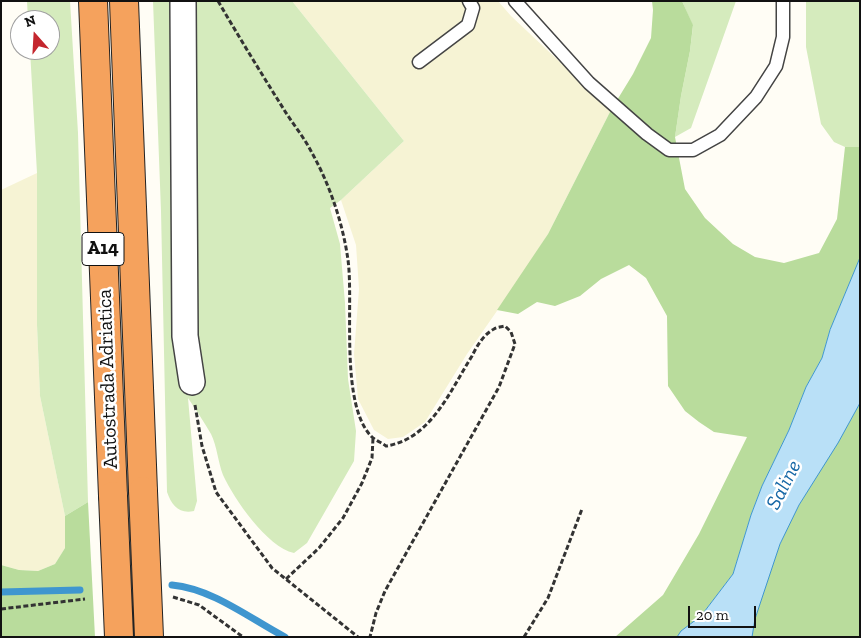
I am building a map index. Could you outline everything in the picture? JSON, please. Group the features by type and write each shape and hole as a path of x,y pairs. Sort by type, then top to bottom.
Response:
{"highway":[{"name":"Autostrada Adriatica","path":"93,1 119,637"},
{"name":"Autostrada Adriatica","path":"124,1 149,637"}],"street":[{"path":"183,1 185,336 192,382"}],"lane":[{"path":"419,62 468,25 473,8 469,1"},
{"path":"515,1 588,83 647,134 669,150 694,150 720,134 756,97 776,66 783,36 783,1"}],"path":[{"path":"218,1 284,110 312,152 339,218 348,261 349,343 354,396 362,422 373,437 386,446 398,444 417,434 439,410 481,340 494,328 505,326 511,332 515,344 500,387 385,591 376,613 370,637"},
{"path":"192,382 202,446 216,492 272,568 358,637"},
{"path":"286,579 319,548 342,518 362,483 372,458 373,437"},
{"path":"524,637 548,598 582,509"},
{"path":"167,595 199,605 243,637"},
{"path":"1,609 85,598"}],"shaded area":[{"path":"292,1 498,1 511,16 611,110 548,234 522,275 467,354 425,422 403,437 388,439 374,430 358,399 354,354 359,289 356,245 341,200 404,141"},
{"path":"37,173 37,325 40,396 65,516 65,548 55,564 38,571 19,570 1,565 1,190"}],"green space":[{"path":"27,1 70,1 78,133 88,502 65,516 40,396 37,325 37,173 31,60 60,60 60,10 27,10"},
{"path":"153,1 292,1 404,141 330,208 340,244 345,303 348,379 356,431 354,461 307,543 294,553 273,542 243,509 223,475 211,434 188,398 197,501 194,511 189,512 177,508 167,492 161,211"},
{"path":"652,1 682,1 693,25 675,137 685,189 705,218 733,244 755,257 784,263 819,253 837,219 845,147 860,147 860,258 830,330 822,358 806,387 789,430 762,486 733,574 701,616 681,631 677,637 615,637 663,595 699,534 747,437 714,432 685,411 668,386 667,316 646,278 629,265 601,279 580,296 555,306 537,302 518,314 497,310 548,234 611,110 633,74 651,38"},
{"path":"682,1 736,1 691,128 675,137 693,26"},
{"path":"806,1 860,1 860,147 845,147 834,142 821,124 806,47"},
{"path":"860,403 860,637 752,637 764,587 784,535 799,505"},
{"path":"88,502 95,637 1,637 1,565 19,570 38,571 55,564 65,548 65,516"}],"water":[{"name":"Saline","path":"860,258 860,403 838,443 799,505 780,544 755,619 752,637 677,637 681,631 701,616 733,574 762,486 789,430 806,387 822,358 830,330"}],"waterway":[{"path":"172,585 202,592 216,598 285,637"},
{"path":"1,592 80,590"}]}
